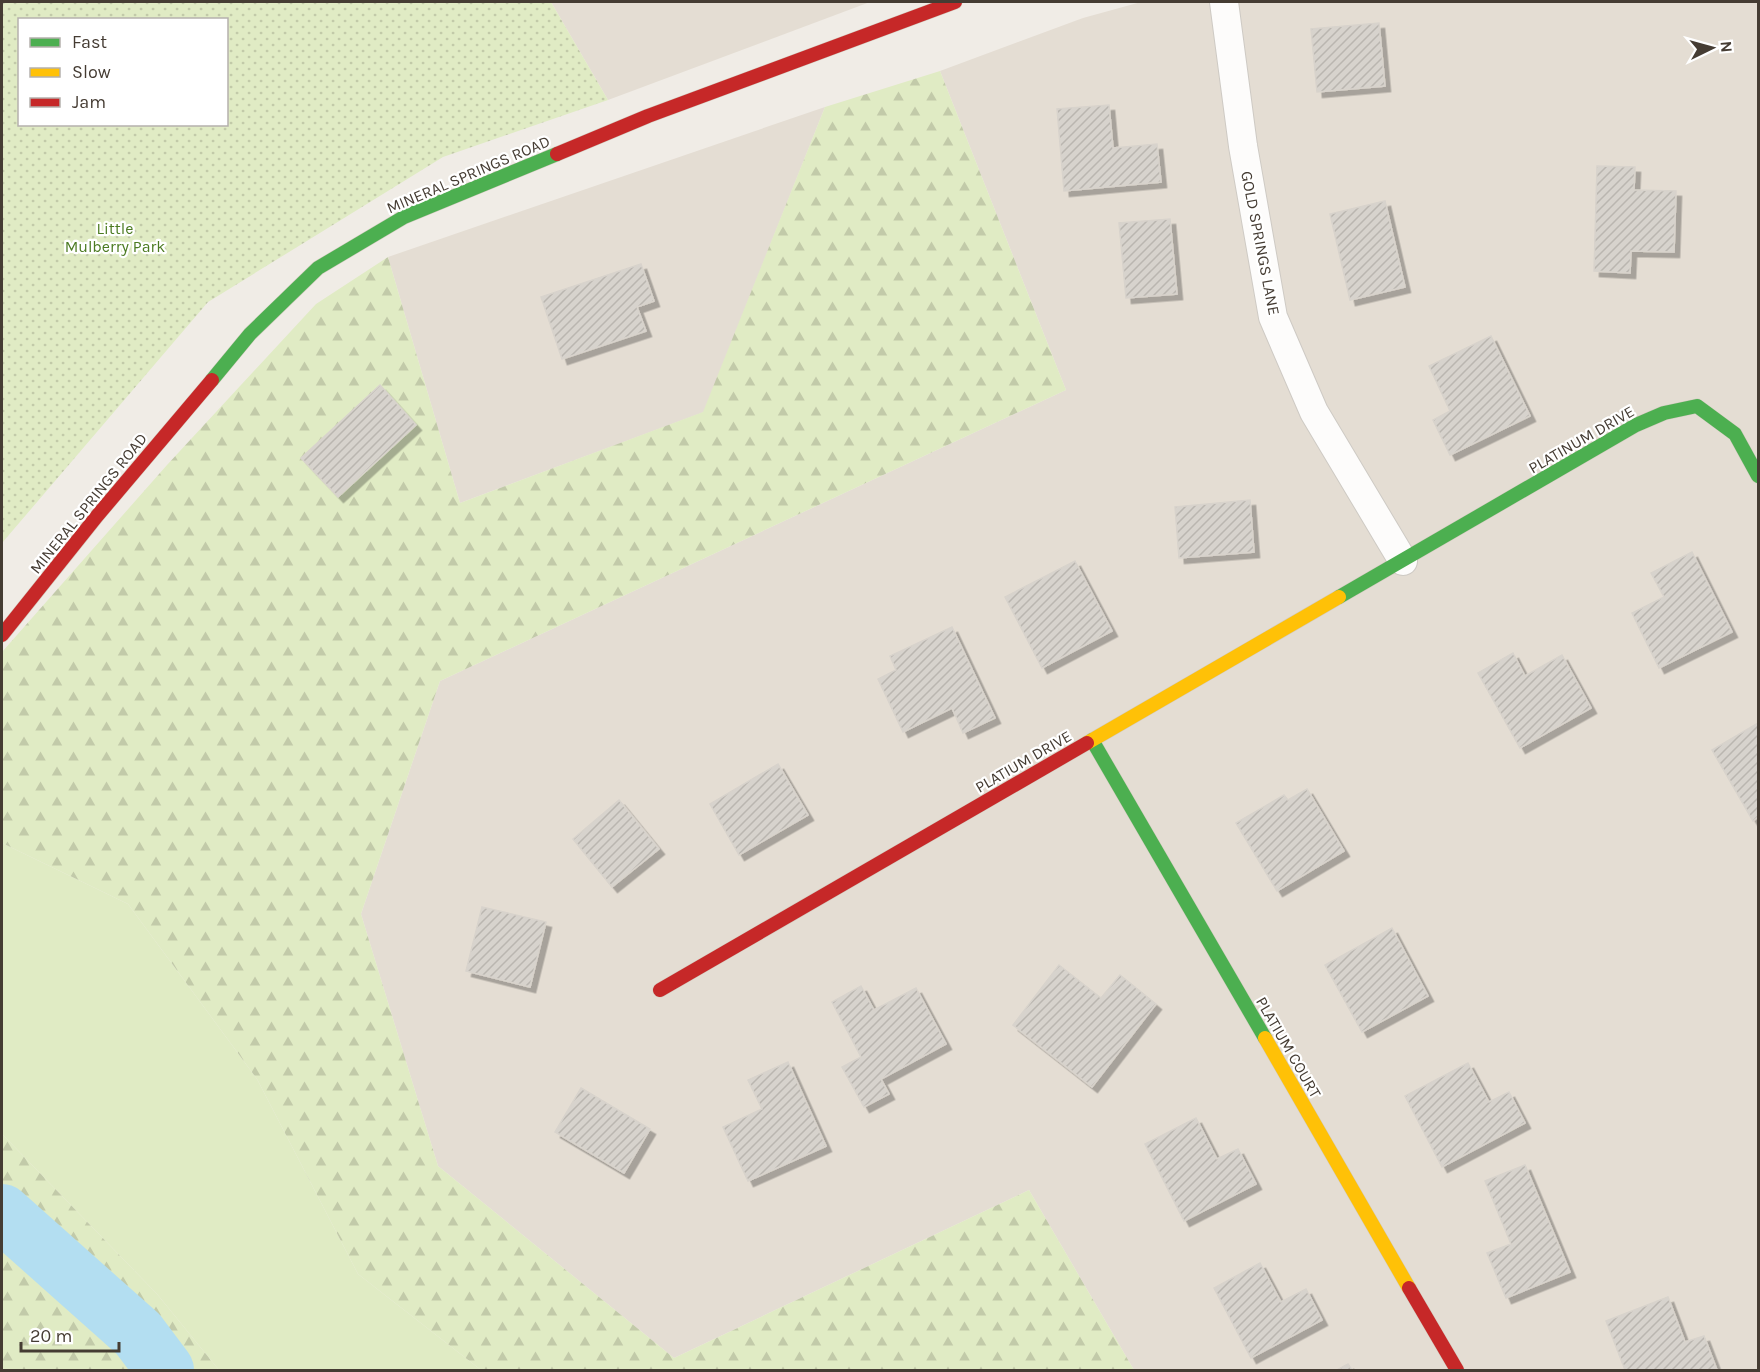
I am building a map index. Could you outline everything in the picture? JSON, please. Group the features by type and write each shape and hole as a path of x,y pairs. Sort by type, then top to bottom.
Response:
{"street":[{"name":"MINERAL SPRINGS ROAD","path":"2,635 97,516 250,334 318,268 404,217 648,116 955,2"},
{"name":"GOLD SPRINGS LANE","path":"1224,2 1243,146 1274,317 1314,412 1403,561"},
{"name":"PLATINUM DRIVE","path":"1403,561 1636,425 1675,411 1697,406 1735,434 1758,476"},
{"name":"PLATIUM DRIVE","path":"660,990 1403,561"},
{"name":"PLATIUM COURT","path":"1092,740 1457,1371"}],"shaded area":[{"path":"551,2 870,2 608,100"},
{"path":"1141,2 1758,2 1758,1370 1134,1370 1029,1190 674,1358 438,1166 361,914 440,681 1066,390 940,71 1083,18"},
{"path":"825,107 704,412 460,503 388,257"}],"green space":[{"name":"Little Mulberry Park","path":"2,2 551,2 608,100 443,157 208,302 2,543"},
{"path":"940,71 1066,390 440,681 361,914 438,1166 674,1358 1029,1190 1134,1370 481,1370 358,1274 257,1079 128,904 2,843 2,652 167,465 316,304 388,257 460,503 703,412 825,107"},
{"path":"2,843 128,904 257,1079 358,1274 481,1370 219,1370 157,1294 2,1134"},
{"path":"2,1134 157,1294 219,1370 2,1370"}],"building":[{"path":"1379,23 1385,86 1317,92 1311,29"},
{"path":"1109,105 1113,148 1157,144 1161,182 1064,191 1057,109"},
{"path":"1597,166 1635,167 1634,190 1676,191 1674,252 1631,251 1630,273 1594,271"},
{"path":"1385,201 1405,287 1350,300 1330,214"},
{"path":"1170,219 1177,294 1126,298 1119,223"},
{"path":"641,264 654,301 637,307 646,331 562,359 541,297"},
{"path":"1491,336 1530,416 1450,455 1433,420 1450,411 1429,366"},
{"path":"380,385 416,425 338,497 301,458"},
{"path":"1250,500 1254,552 1179,558 1175,507"},
{"path":"1692,552 1732,632 1659,668 1632,613 1664,597 1651,573"},
{"path":"1075,561 1112,631 1042,668 1005,597"},
{"path":"952,627 995,718 963,733 952,708 903,732 878,679 896,670 890,656"},
{"path":"1513,653 1525,676 1562,655 1591,708 1520,748 1478,673"},
{"path":"1758,723 1758,817 1753,821 1712,750"},
{"path":"778,764 808,815 739,855 710,804"},
{"path":"1307,789 1344,851 1277,891 1236,823 1284,795 1288,800"},
{"path":"619,800 659,849 612,887 573,839"},
{"path":"482,907 546,922 530,987 466,971"},
{"path":"1392,928 1428,996 1362,1032 1325,965"},
{"path":"1059,965 1101,998 1120,975 1156,1004 1092,1087 1013,1025"},
{"path":"861,986 874,1010 916,988 946,1044 881,1079 889,1094 864,1107 842,1067 861,1057 832,1002"},
{"path":"788,1062 826,1146 748,1181 723,1127 762,1109 748,1080"},
{"path":"1468,1063 1489,1102 1509,1092 1525,1123 1442,1167 1405,1096"},
{"path":"581,1088 650,1129 624,1173 555,1132"},
{"path":"1196,1118 1217,1159 1238,1149 1256,1184 1184,1221 1145,1144"},
{"path":"1525,1165 1570,1272 1506,1298 1487,1253 1511,1244 1485,1181"},
{"path":"1260,1263 1281,1302 1306,1289 1322,1320 1251,1358 1214,1288"},
{"path":"1668,1297 1685,1342 1704,1336 1717,1370 1625,1370 1606,1321"},
{"path":"1348,1364 1352,1370 1337,1370"}],"waterway":[{"path":"2,1213 138,1334 165,1370"}],"traffic: fast":[{"path":"212,380 250,334 318,268 404,217 557,154"},
{"path":"1339,597 1636,425 1664,413 1697,406 1735,434 1758,476"},
{"path":"1092,740 1265,1038"}],"traffic: slow":[{"path":"1087,743 1339,597"},
{"path":"1265,1038 1409,1288"}],"traffic: jam":[{"path":"557,154 648,116 955,2"},
{"path":"2,635 97,516 212,380"},
{"path":"660,990 1087,743"},
{"path":"1409,1288 1457,1370"}]}
